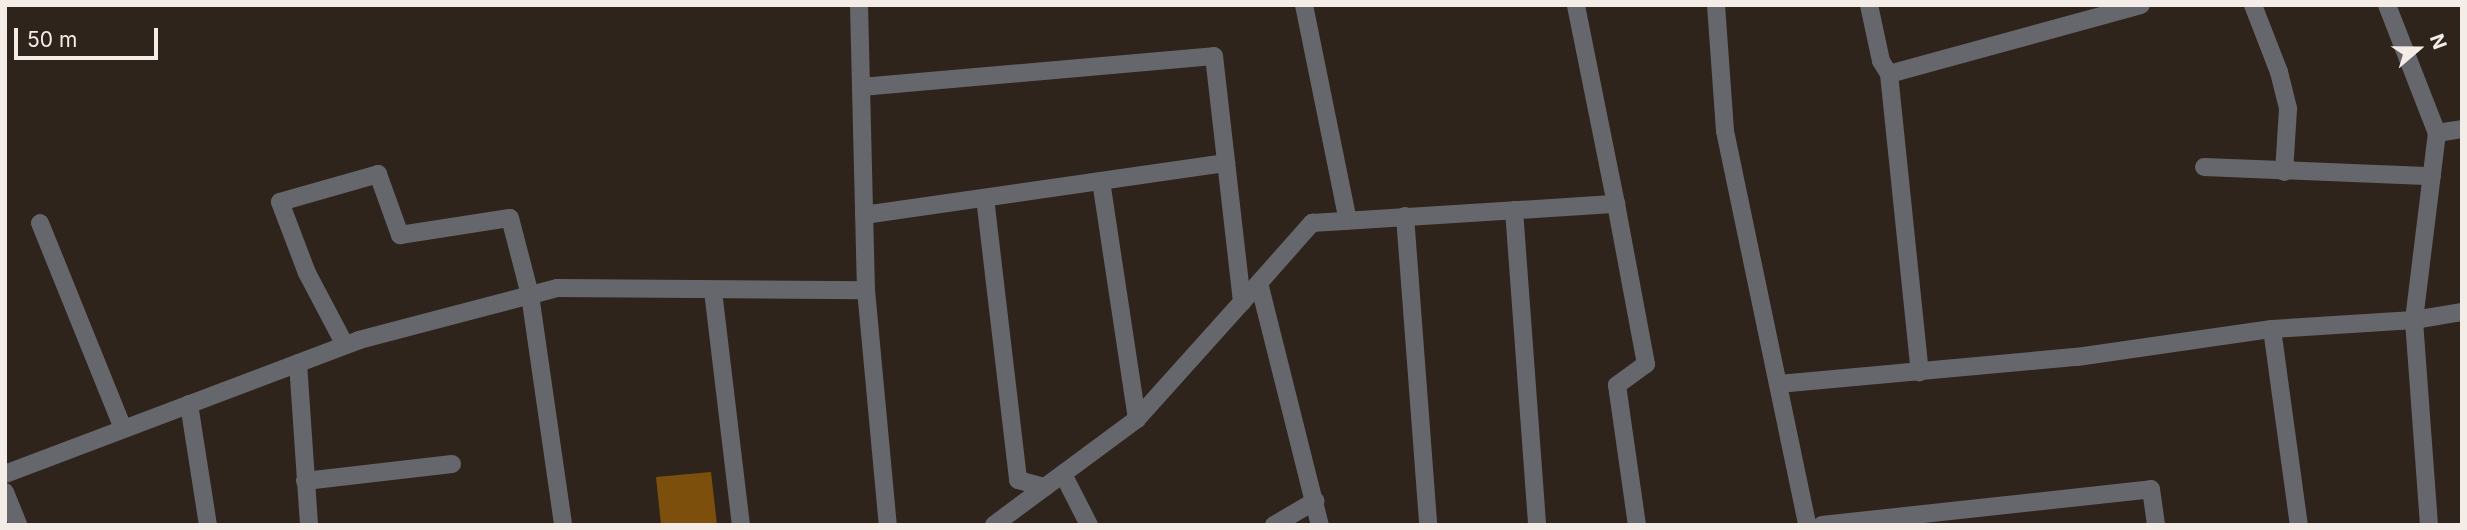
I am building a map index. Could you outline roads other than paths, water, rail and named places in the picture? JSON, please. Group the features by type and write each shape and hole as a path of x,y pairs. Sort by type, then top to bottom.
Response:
{"street":[{"path":"859,5 866,290 888,525"},
{"path":"1304,5 1348,220"},
{"path":"1576,5 1646,364 1617,384 1637,525"},
{"path":"1716,5 1725,131 1808,525"},
{"path":"1868,5 1881,61 1889,74 1920,372"},
{"path":"1889,74 2141,5"},
{"path":"2253,5 2279,72 2288,109 2284,172"},
{"path":"2387,5 2437,133 2414,320 2429,525"},
{"path":"861,88 1214,56 1242,302"},
{"path":"2437,133 2462,129"},
{"path":"864,215 1226,163"},
{"path":"2204,167 2432,176"},
{"path":"345,345 307,274 280,202 378,174 400,235 510,218 530,295 563,525"},
{"path":"1101,181 1137,419"},
{"path":"985,198 1018,480 1045,487"},
{"path":"993,525 1137,419 1312,223 1616,204"},
{"path":"1514,210 1537,525"},
{"path":"1405,216 1428,525"},
{"path":"40,223 123,428"},
{"path":"1259,282 1320,525"},
{"path":"5,474 345,345 557,288 866,290"},
{"path":"713,291 741,525"},
{"path":"1778,384 2077,357 2272,329 2414,320 2462,312"},
{"path":"2272,329 2299,525"},
{"path":"298,363 309,525"},
{"path":"189,404 208,525"},
{"path":"305,481 452,464"},
{"path":"1063,474 1089,525"},
{"path":"1822,525 2151,489 2156,525"},
{"path":"5,492 18,525"},
{"path":"1274,525 1315,501"}]}
